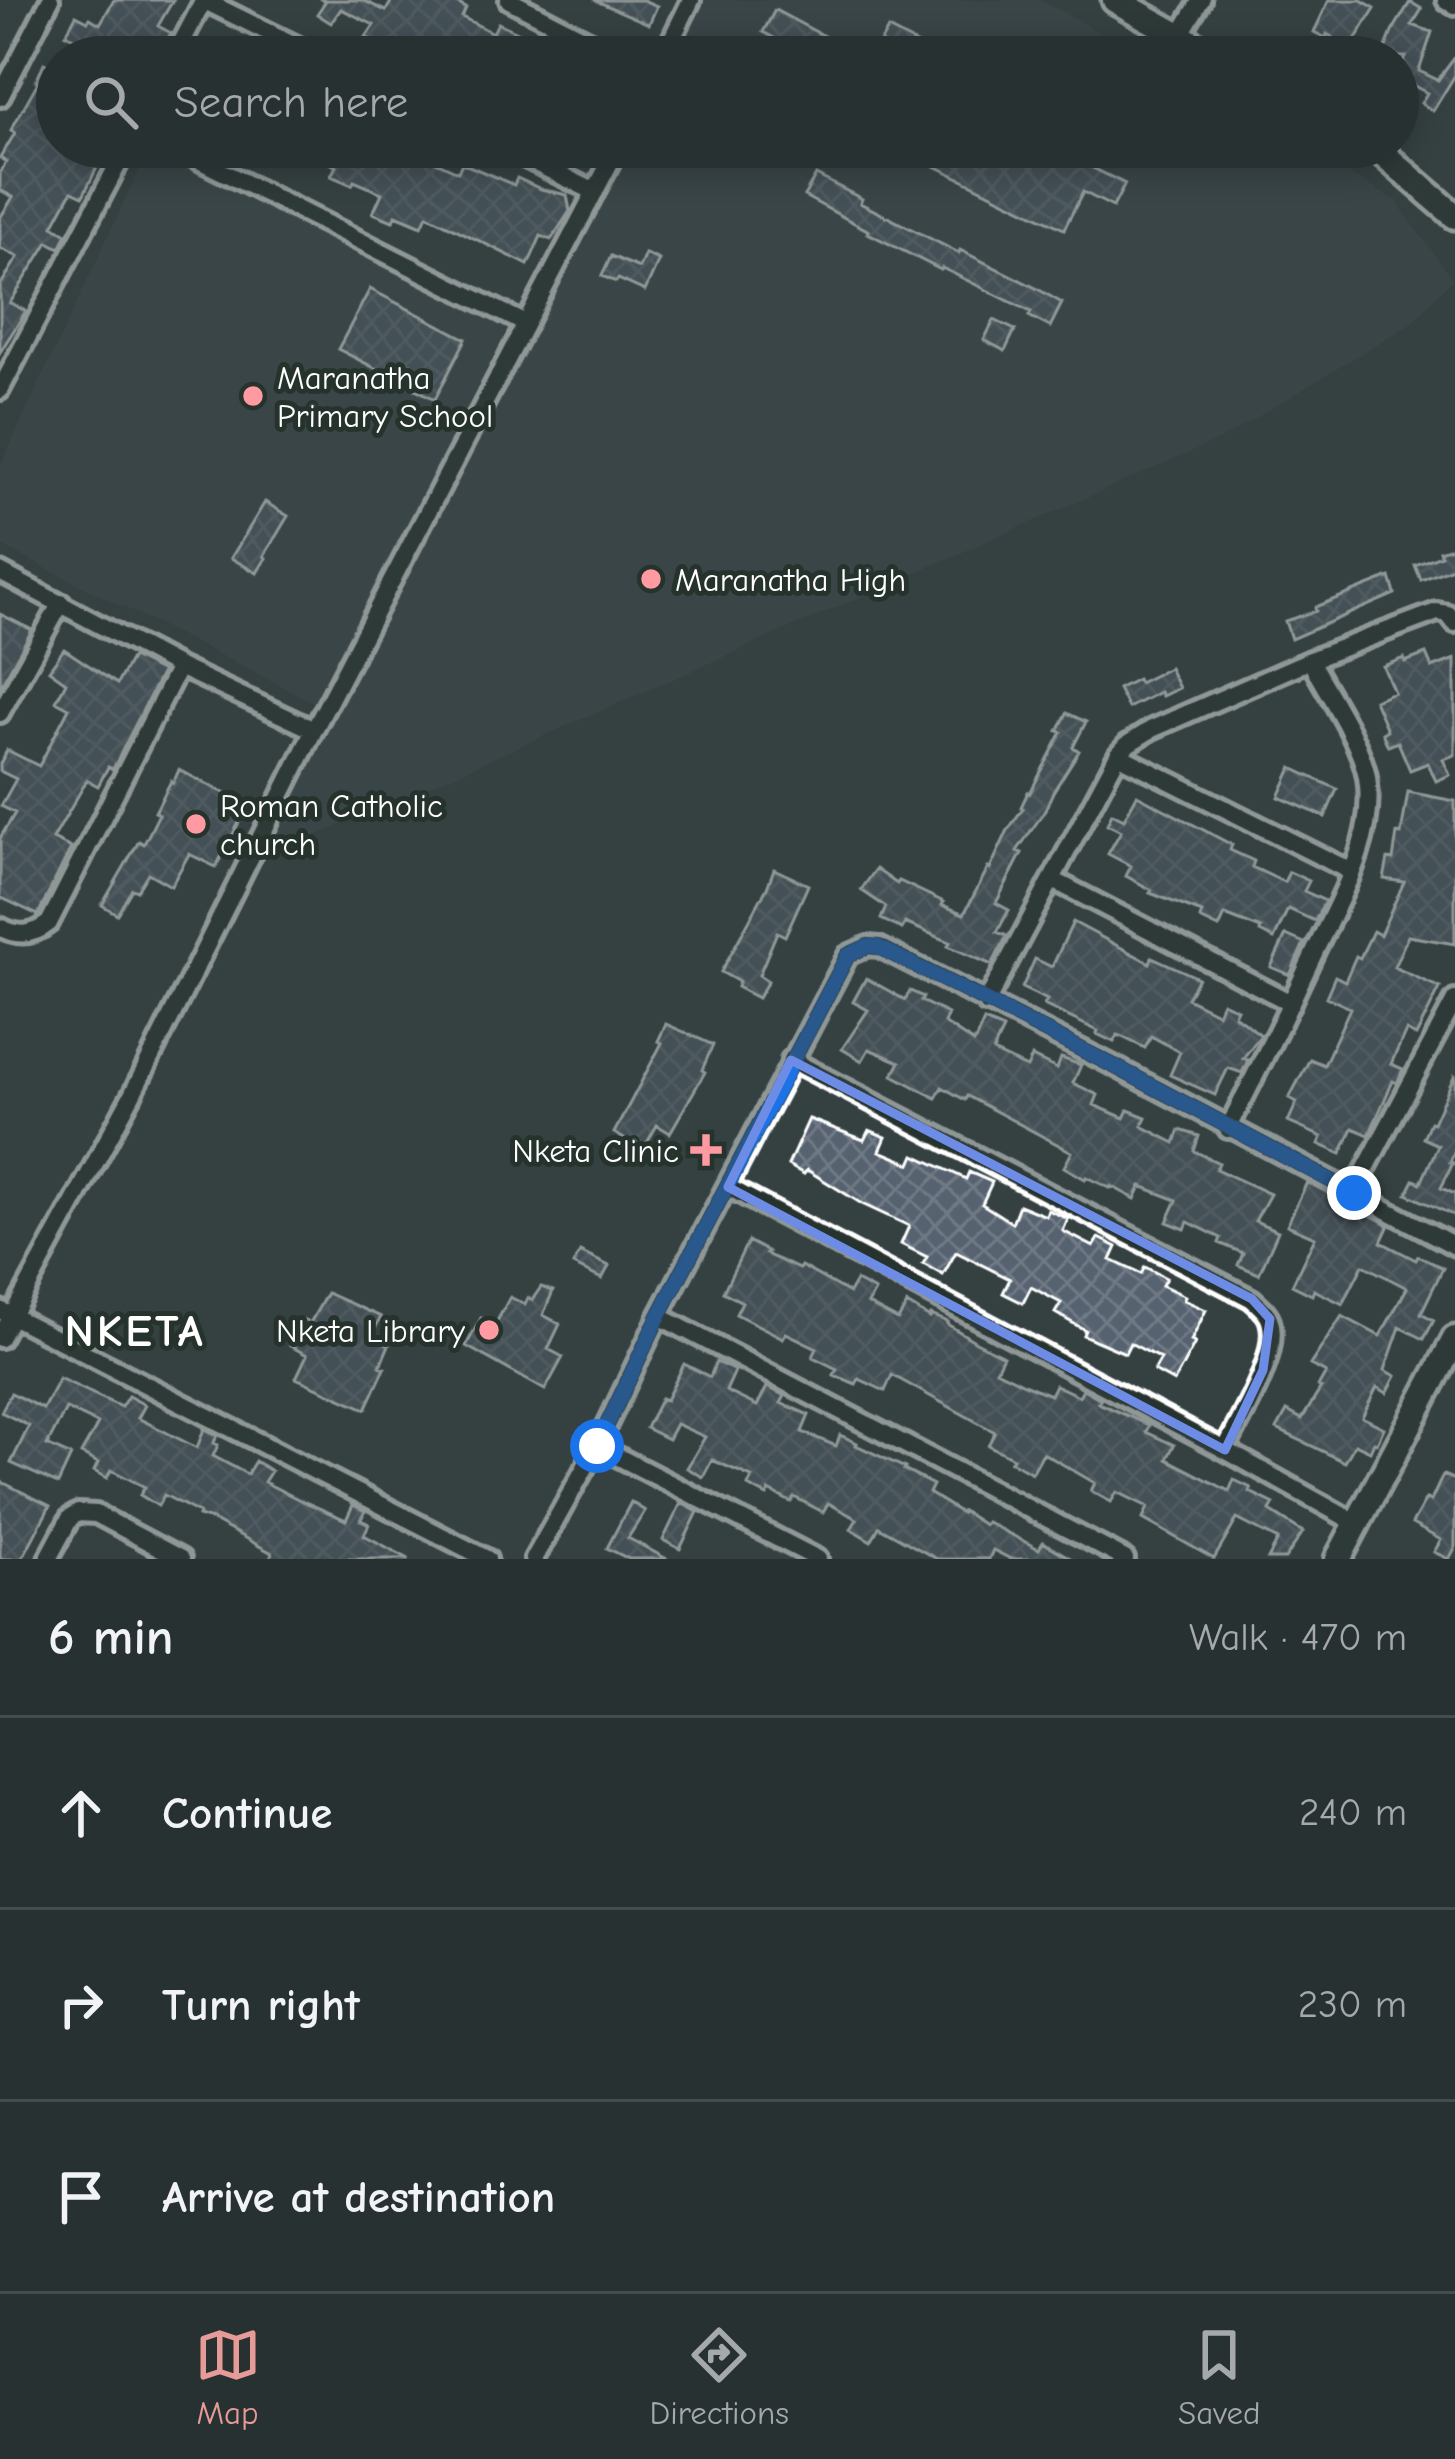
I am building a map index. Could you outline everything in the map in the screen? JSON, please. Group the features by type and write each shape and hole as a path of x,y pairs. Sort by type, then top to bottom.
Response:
{"street":[{"path":"0,98 50,0"},
{"path":"185,36 203,0 276,36"},
{"path":"673,36 691,0"},
{"path":"1115,0 1177,36"},
{"path":"1180,36 1201,0"},
{"path":"1446,0 1455,5"},
{"path":"520,2 582,36"},
{"path":"0,390 116,168"},
{"path":"215,168 524,323"},
{"path":"545,168 595,192"},
{"path":"0,1338 5,1312 131,1095 314,730 607,168"},
{"path":"1399,168 1455,216"},
{"path":"0,572 179,667 314,730"},
{"path":"0,713 61,603"},
{"path":"986,1003 1118,755 1128,745 1152,729 1310,660 1437,612 1455,622"},
{"path":"1228,1129 1352,872 1367,816 1367,775 1361,757 1310,660"},
{"path":"0,927 11,934 27,934 49,923 179,667"},
{"path":"1118,755 1352,872"},
{"path":"1053,880 1291,1003"},
{"path":"534,1559 597,1446 659,1316 848,955 868,946 1116,1067 1455,1246"},
{"path":"1354,1193 1455,1000"},
{"path":"791,1060 1252,1299 1270,1319 1272,1335 1263,1370 1225,1450"},
{"path":"728,1187 1356,1523"},
{"path":"5,1312 487,1559"},
{"path":"659,1316 1125,1559"},
{"path":"1339,1559 1455,1339"},
{"path":"597,1446 818,1559"},
{"path":"48,1559 70,1518 86,1513 181,1559"}],"highlighted area":[{"path":"791,1060 1252,1299 1270,1319 1263,1370 1225,1450 728,1187"}],"shaded area":[{"path":"700,0 1041,0 1105,36 682,36"},
{"name":"Maranatha Primary School","path":"140,168 192,168 508,326 318,704 0,545 0,467"},
{"name":"Maranatha High","path":"616,168 1338,168 1396,201 1452,279 1411,323 1223,438 294,845 268,833 323,720 528,345"}],"building":[{"path":"114,0 173,0 158,26 169,36 66,34 76,15 100,24"},
{"path":"322,0 362,0 386,11 392,0 450,0 466,8 462,17 493,33 498,23 526,36 367,36 374,25 341,9 331,23 317,14"},
{"path":"594,0 643,0 657,6 649,24"},
{"path":"1329,0 1361,0 1375,8 1358,36 1314,32"},
{"path":"1410,2 1422,9 1412,25 1432,32 1419,71 1419,36 1390,36"},
{"path":"775,10 824,36 770,36 763,32"},
{"path":"1455,57 1455,75 1433,111 1421,103 1427,93 1419,89 1419,71 1438,80"},
{"path":"36,86 36,168 97,168 83,196 72,191 53,226 67,234 60,248 48,242 10,303 26,311 0,352 0,286 18,257 0,248 0,218 13,197 0,190 6,162 0,158 15,133 11,130"},
{"path":"335,168 449,168 458,172 474,168 514,185 517,178 567,195 570,211 551,240 541,236 528,265 427,215 422,226 396,215 393,221 373,213 382,193 331,176"},
{"path":"939,168 1093,168 1125,184 1113,207 1083,192 1064,229"},
{"path":"816,175 862,199 860,203 1062,303 1050,327 1029,316 1031,312 868,233 804,196"},
{"path":"645,254 659,260 645,291 602,276 611,256 639,268"},
{"path":"370,289 466,339 435,399 338,349"},
{"path":"994,320 1015,330 1005,351 984,340"},
{"path":"265,502 288,516 257,573 231,558"},
{"path":"1451,547 1455,567 1421,580 1415,565"},
{"path":"1390,577 1395,594 1291,639 1285,621"},
{"path":"0,614 32,630 0,687"},
{"path":"64,649 117,684 132,657 162,672 113,769 108,767 98,786 87,780 53,839 71,848 38,915 0,897 0,838 15,813 1,806 16,779 0,771 0,764 7,750 39,766 69,708 56,701 66,682 49,670"},
{"path":"1426,654 1432,668 1455,659 1455,755 1443,759 1450,775 1436,781 1428,763 1410,770 1398,742 1388,746 1382,733 1387,730 1374,700 1394,692 1383,666"},
{"path":"1169,668 1179,688 1128,708 1118,689"},
{"path":"1067,713 1086,722 1073,747 1079,751 1017,851 1022,853 996,903 1009,910 997,932 1007,936 992,965 905,923 902,929 881,919 886,907 861,890 876,869 897,884 964,914 1062,732 1058,731"},
{"path":"1292,768 1337,789 1325,817 1279,797"},
{"name":"Roman Catholic church","path":"179,770 248,805 216,867 189,854 171,886 148,873 117,914 102,905 139,841 144,844 159,814 155,812"},
{"path":"1408,792 1455,801 1455,944 1408,936 1394,967 1440,988 1416,1036 1406,1031 1391,1064 1403,1069 1369,1135 1353,1128 1341,1154 1319,1144 1322,1137 1288,1122 1297,1102 1289,1098 1310,1059 1324,1065 1350,1008 1326,997 1335,976 1345,981 1373,931 1380,935 1404,882 1384,879 1397,833 1401,834"},
{"path":"1137,795 1232,845 1230,850 1254,861 1252,867 1284,882 1289,872 1309,881 1304,891 1325,901 1315,921 1288,909 1274,939 1225,915 1219,928 1200,919 1202,913 1150,893 1152,890 1126,876 1131,866 1108,854 1121,831 1107,824 1112,813 1124,819"},
{"path":"774,869 808,885 785,936 777,932 759,975 768,981 758,998 721,972"},
{"path":"1073,922 1150,963 1152,957 1198,978 1187,998 1217,1013 1222,1002 1237,1009 1234,1015 1261,1035 1243,1058 1248,1060 1242,1073 1228,1068 1215,1095 1170,1075 1180,1052 1151,1036 1145,1048 1118,1035 1114,1042 1022,988 1035,959 1052,967"},
{"path":"1286,935 1304,943 1290,975 1271,967"},
{"path":"866,978 905,1000 910,991 923,997 921,1001 948,1014 944,1023 974,1043 984,1021 1003,1029 993,1052 1027,1068 1032,1057 1057,1069 1061,1058 1081,1065 1073,1083 1098,1095 1094,1105 1124,1118 1128,1110 1146,1117 1142,1126 1175,1143 1180,1130 1199,1136 1194,1151 1219,1163 1216,1169 1270,1194 1255,1221 1278,1231 1259,1274 1238,1265 1243,1253 1219,1243 1221,1238 1188,1222 1185,1229 1167,1222 1177,1200 1141,1186 1135,1199 1085,1179 1064,1167 1072,1152 967,1096 965,1100 942,1087 936,1098 893,1075 900,1062 869,1049 862,1061 842,1049 868,1010 853,1002"},
{"path":"666,1024 713,1045 705,1072 670,1133 657,1125 643,1150 614,1133 662,1043 658,1041"},
{"path":"1455,1074 1455,1150 1441,1188 1455,1194 1455,1216 1407,1194 1414,1180 1421,1183 1438,1145 1423,1138"},
{"path":"809,1119 864,1140 869,1130 886,1137 880,1151 911,1164 915,1155 966,1179 969,1172 992,1182 982,1204 1012,1223 1019,1205 1046,1216 1048,1210 1068,1219 1063,1231 1094,1247 1099,1238 1117,1247 1111,1260 1141,1274 1145,1267 1166,1278 1162,1285 1206,1310 1174,1382 1154,1371 1161,1359 1130,1343 1125,1353 1083,1335 1085,1330 1055,1313 1061,1303 1031,1287 1023,1303 1003,1293 1010,1279 956,1252 943,1275 923,1264 927,1257 901,1244 909,1226 807,1170 804,1174 788,1165"},
{"path":"1307,1182 1389,1225 1381,1242 1443,1268 1421,1313 1434,1320 1424,1339 1400,1327 1385,1370 1396,1376 1387,1393 1377,1387 1362,1417 1384,1428 1377,1443 1370,1451 1355,1444 1345,1462 1277,1429 1287,1411 1302,1419 1321,1388 1326,1373 1310,1365 1342,1316 1380,1336 1407,1288 1363,1265 1343,1304 1292,1285 1315,1237 1287,1225"},
{"path":"748,1241 849,1293 856,1281 875,1291 868,1304 898,1320 907,1304 948,1322 1003,1356 996,1370 1026,1385 1050,1395 1055,1385 1079,1396 1083,1389 1101,1399 1098,1403 1149,1425 1146,1432 1174,1445 1167,1459 1229,1491 1234,1480 1251,1488 1250,1492 1274,1504 1270,1511 1303,1532 1285,1559 1268,1559 1278,1540 1237,1519 1214,1559 1143,1519 1148,1507 1117,1492 1111,1502 1091,1491 1095,1483 1043,1453 1032,1473 1011,1461 1013,1458 988,1445 995,1432 892,1375 885,1391 859,1379 856,1384 834,1375 837,1369 813,1357 817,1348 786,1333 783,1338 736,1314 742,1302 723,1292"},
{"path":"580,1252 609,1266 602,1279 573,1265"},
{"path":"541,1287 553,1291 543,1315 560,1324 548,1349 563,1357 545,1390 466,1346 481,1318 495,1325 510,1297 525,1305"},
{"path":"327,1293 381,1317 371,1336 389,1345 380,1366 385,1368 366,1409 296,1378 307,1355 290,1346"},
{"path":"716,1362 735,1371 726,1391 757,1406 767,1387 785,1396 781,1403 809,1415 802,1432 836,1446 840,1435 933,1485 929,1493 961,1513 1039,1549 1043,1542 1072,1559 1011,1559 993,1550 989,1559 937,1559 879,1527 871,1541 851,1529 857,1519 828,1503 823,1512 794,1497 791,1502 769,1491 767,1496 748,1486 752,1477 712,1460 703,1477 687,1468 705,1437 676,1424 668,1439 646,1428 684,1364 710,1377"},
{"path":"59,1378 121,1407 128,1396 145,1405 138,1418 197,1448 204,1429 217,1435 213,1456 247,1474 255,1461 271,1471 264,1482 346,1520 353,1505 365,1511 361,1520 369,1524 364,1535 409,1559 270,1559 272,1553 164,1495 158,1506 140,1495 145,1487 111,1470 107,1478 94,1471 98,1463 81,1454 98,1424 66,1409 47,1445 71,1456 58,1484 11,1463 29,1426 1,1412 11,1393 43,1409"},
{"path":"1443,1475 1455,1480 1455,1548 1449,1559 1434,1552 1441,1540 1412,1524 1426,1499 1431,1501"},
{"path":"0,1481 50,1506 22,1559 0,1559"},
{"path":"631,1502 645,1511 628,1538 667,1559 629,1559 607,1548"},
{"path":"681,1503 698,1512 680,1549 663,1540"}],"place":[{"name":"Maranatha Primary School","path":"253,396"},
{"name":"Maranatha High","path":"651,579"},
{"name":"Roman Catholic church","path":"196,824"},
{"name":"Nketa Clinic","path":"706,1150"},
{"name":"Nketa Library","path":"489,1330"}],"district":[{"name":"NKETA","path":"135,1330"}],"route":[{"path":"597,1446 791,1060 848,955 868,946 1116,1067 1354,1193"}]}
